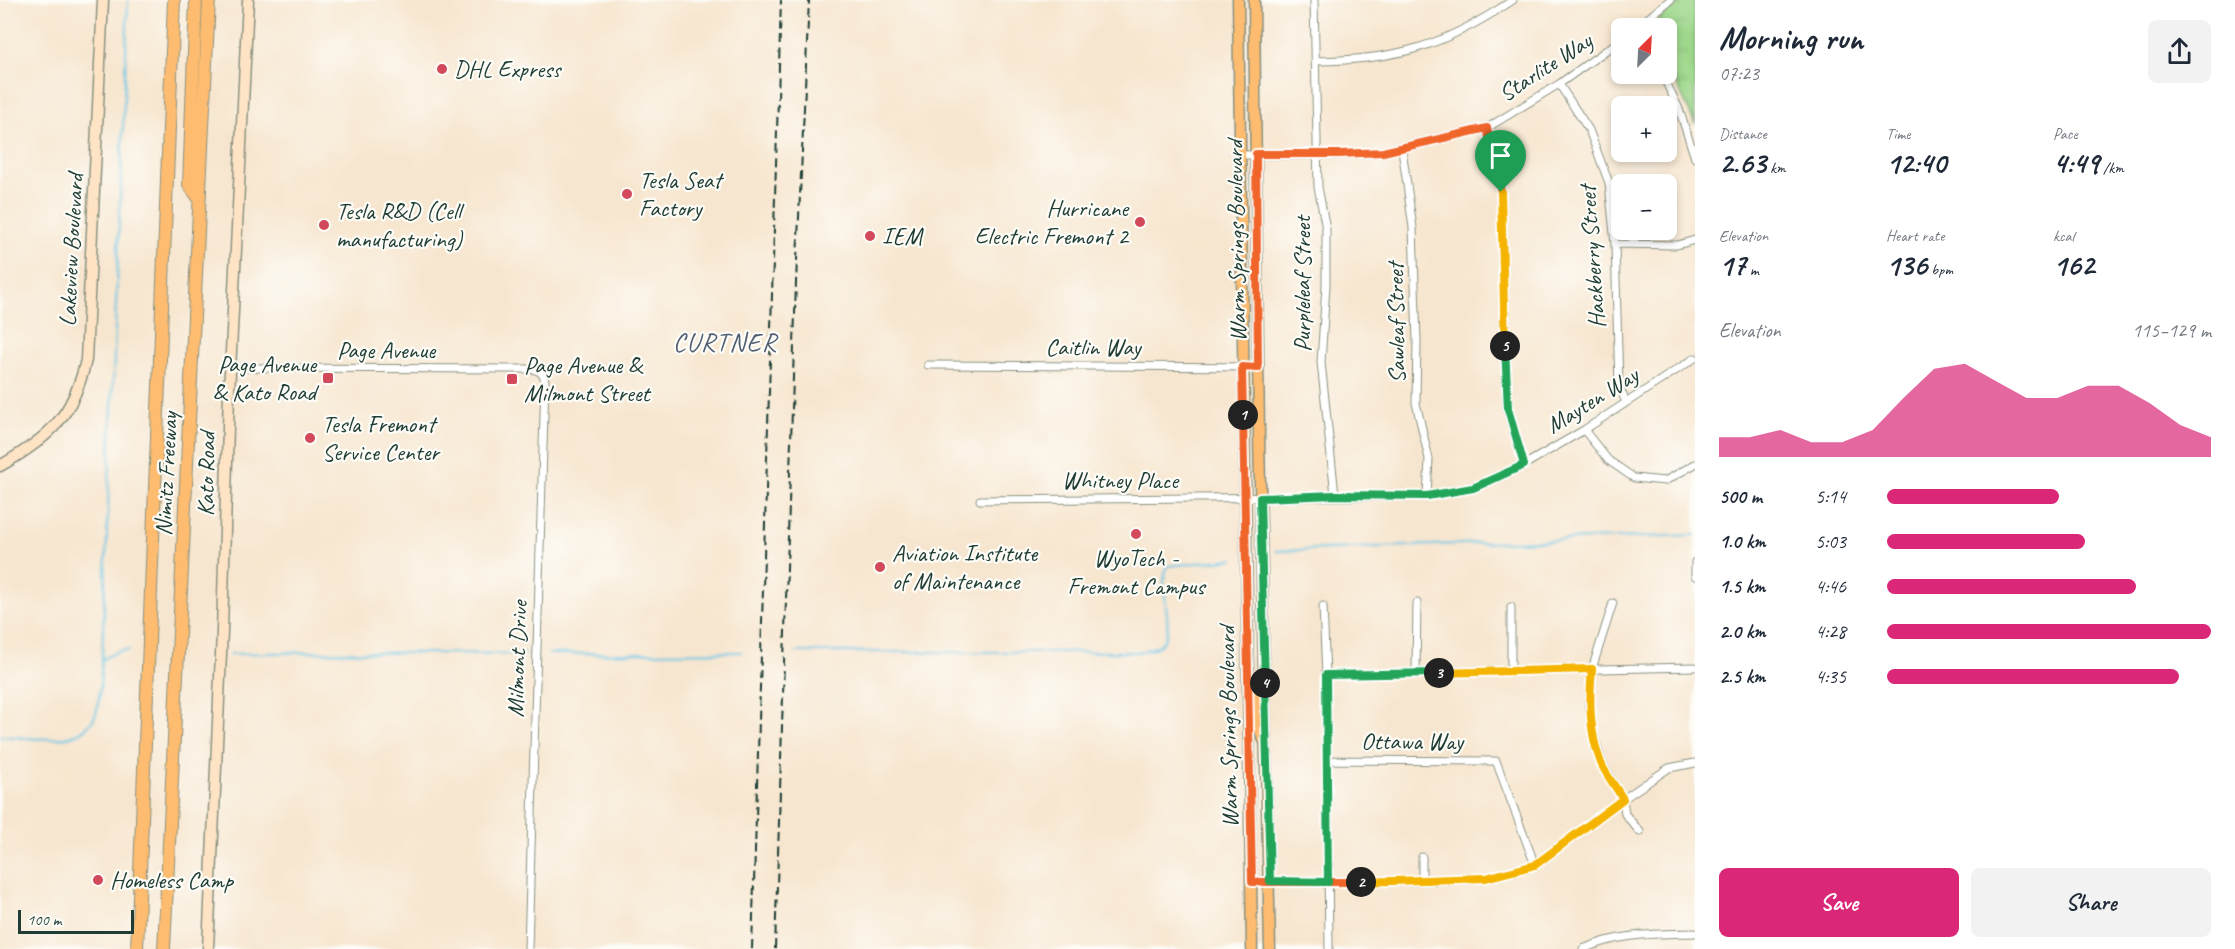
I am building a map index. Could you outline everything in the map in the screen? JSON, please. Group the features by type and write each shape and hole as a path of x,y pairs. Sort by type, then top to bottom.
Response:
{"highway":[{"name":"Nimitz Freeway","path":"137,949 174,0"},
{"path":"196,0 189,185 199,198"},
{"name":"Nimitz Freeway","path":"164,949 209,0"}],"main road":[{"name":"Warm Springs Boulevard","path":"1238,0 1252,949"},
{"name":"Warm Springs Boulevard","path":"1254,0 1260,498 1270,949"},
{"path":"1248,675 1255,683 1258,727 1267,745"}],"street":[{"name":"Lakeview Boulevard","path":"0,466 34,445 58,423 75,395 86,360 103,0"},
{"name":"Kato Road","path":"208,949 222,631 230,368 248,0"},
{"name":"Purpleleaf Street","path":"1314,0 1318,187 1326,229 1326,286 1321,362 1335,495"},
{"path":"1315,61 1381,57 1424,47 1463,30 1513,0"},
{"path":"1648,18 1670,0"},
{"name":"Starlite Way","path":"1240,155 1363,153 1402,149 1487,128 1559,84 1611,47"},
{"name":"Hackberry Street","path":"1559,84 1589,130 1610,183 1615,244 1619,386 1626,402"},
{"path":"1667,84 1679,109 1695,158"},
{"path":"1487,128 1501,192 1508,409 1524,465"},
{"name":"Sawleaf Street","path":"1402,149 1413,228 1418,341 1416,403 1429,459 1427,496"},
{"path":"1615,244 1677,245 1695,240"},
{"name":"Mayten Way","path":"1260,498 1335,495 1427,496 1473,488 1524,465 1584,430 1695,358"},
{"name":"Caitlin Way","path":"928,365 1258,368"},
{"name":"Page Avenue","path":"230,368 527,369 540,372"},
{"name":"Milmont Drive","path":"528,949 545,381 540,372"},
{"path":"1584,430 1608,460 1634,478 1665,481 1695,464"},
{"name":"Whitney Place","path":"980,500 1260,498"},
{"path":"1695,562 1695,576"},
{"path":"1416,673 1417,603"},
{"path":"1613,603 1592,669 1589,706 1602,764 1623,799 1625,814 1640,832"},
{"path":"1323,606 1329,949"},
{"path":"1511,607 1511,671"},
{"path":"1326,675 1695,667"},
{"name":"Ottawa Way","path":"1327,760 1496,761 1535,865"},
{"path":"1252,882 1422,881 1486,878 1535,865 1623,799 1669,768 1695,764"},
{"path":"1422,857 1422,881"},
{"path":"1583,949 1600,942 1633,934 1695,933"}],"green space":[{"path":"1684,0 1695,0 1695,124 1677,84 1677,18 1660,18"}],"waterway":[{"path":"0,736 53,739 78,733 88,726 95,716 98,703 102,660 128,0"},
{"path":"1276,551 1695,535"},
{"path":"796,652 1137,652 1158,646 1163,642 1166,634 1168,625 1164,584 1168,566 1233,559"},
{"path":"102,660 118,651 129,650"},
{"path":"230,654 322,652 526,654"},
{"path":"549,654 741,652"}],"railway":[{"path":"752,949 781,0"},
{"path":"775,949 796,282 809,0"}],"place":[{"name":"DHL Express","path":"442,69"},
{"name":"Tesla Seat Factory","path":"627,194"},
{"name":"Hurricane Electric Fremont 2","path":"1140,222"},
{"name":"Tesla R&D (Cell manufacturing)","path":"324,225"},
{"name":"IEM","path":"870,236"},
{"name":"Page Avenue & Kato Road","path":"328,378"},
{"name":"Page Avenue & Milmont Street","path":"512,379"},
{"name":"Tesla Fremont Service Center","path":"310,438"},
{"name":"WyoTech - Fremont Campus","path":"1136,534"},
{"name":"Aviation Institute of Maintenance","path":"880,567"},
{"name":"Homeless Camp","path":"98,880"}],"district":[{"name":"CURTNER","path":"725,342"}],"route":[{"path":"1501,192 1487,128 1383,152 1256,154 1258,368 1242,367 1252,882 1270,881 1328,882 1422,881 1486,878 1535,865 1623,799 1602,764 1593,732 1589,706 1592,669 1326,675 1328,882 1270,881 1260,498 1335,495 1427,496 1473,488 1524,465 1508,409 1501,192"}]}
